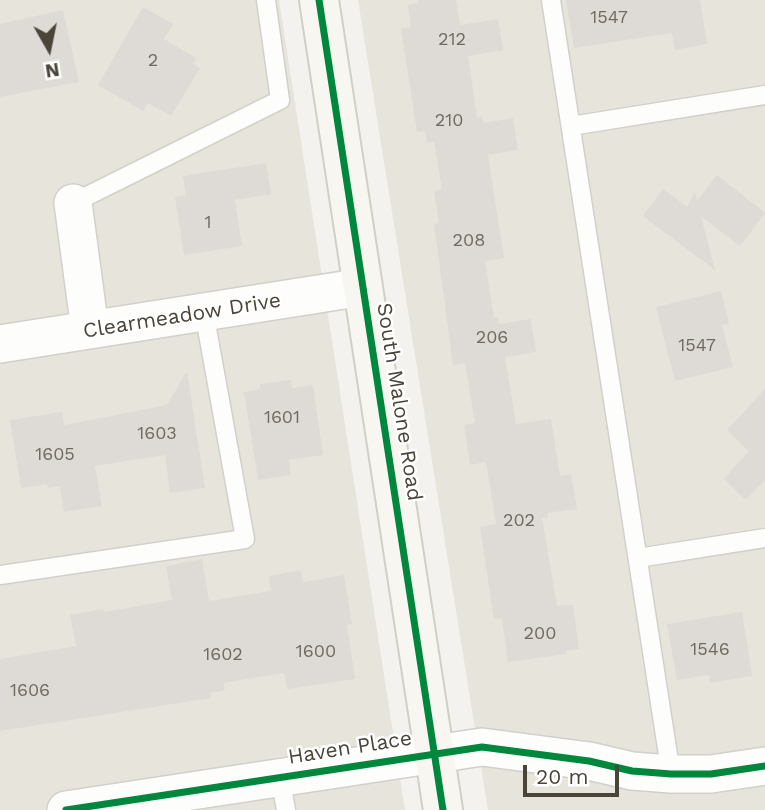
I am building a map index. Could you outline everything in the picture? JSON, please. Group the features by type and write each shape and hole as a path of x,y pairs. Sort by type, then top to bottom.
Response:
{"street":[{"name":"South Malone Road","path":"320,0 443,810"},
{"path":"73,203 90,330"},
{"name":"Clearmeadow Drive","path":"0,344 363,287"},
{"name":"Haven Place","path":"66,810 283,793 435,753 482,747 589,761 632,771 671,774 711,774 765,766"}],"lane":[{"path":"73,203 280,100 266,0"},
{"path":"551,0 671,774"},
{"path":"571,126 765,96"},
{"path":"0,575 245,540 204,312"},
{"path":"638,558 765,538"}],"shaded area":[{"path":"0,0 279,0 405,810 0,810"},
{"path":"358,0 765,0 765,810 488,810"}],"building":[{"path":"418,0 456,0 460,25 498,19 503,50 468,56 477,117 482,116 483,123 513,118 518,150 488,155 504,258 485,261 494,318 498,317 499,324 531,319 536,352 505,357 516,424 551,419 560,476 571,474 577,509 547,513 548,517 542,518 557,606 573,605 579,649 566,651 566,654 508,662 502,618 494,619 480,527 496,524 486,462 470,465 464,425 475,423 465,363 453,365 434,224 439,223 434,191 442,189 434,142 427,143 425,131 417,132 401,29 411,27 408,5 418,3"},
{"path":"566,0 700,0 707,44 675,50 672,33 574,48"},
{"path":"143,7 173,24 164,39 196,58 193,64 200,68 171,116 148,103 143,111 98,85"},
{"path":"63,10 79,82 0,97 0,24"},
{"path":"266,163 271,194 235,200 242,246 184,255 175,197 186,195 183,176"},
{"path":"717,175 765,213 740,246 701,216 715,270 643,216 663,189 687,207 695,192 697,201"},
{"path":"721,291 729,324 722,325 733,367 675,381 656,307"},
{"path":"187,371 205,488 170,493 165,455 95,466 102,506 64,512 60,486 48,488 47,484 21,488 10,420 62,412 64,425 167,405"},
{"path":"291,380 292,388 313,385 323,455 289,460 291,475 258,480 244,392 260,389 260,384"},
{"path":"765,389 765,480 746,500 724,479 749,451 727,430"},
{"path":"202,559 209,601 271,591 269,576 301,570 303,582 344,575 352,624 347,625 355,679 287,689 284,673 223,683 225,690 210,693 211,698 0,731 0,659 76,646 70,615 172,600 166,566"},
{"path":"742,612 752,676 710,683 709,675 677,680 667,624"}],"cycle path":[{"path":"319,0 443,810"},
{"path":"66,810 482,747 589,761 632,771 671,774 711,774 765,766"}]}
